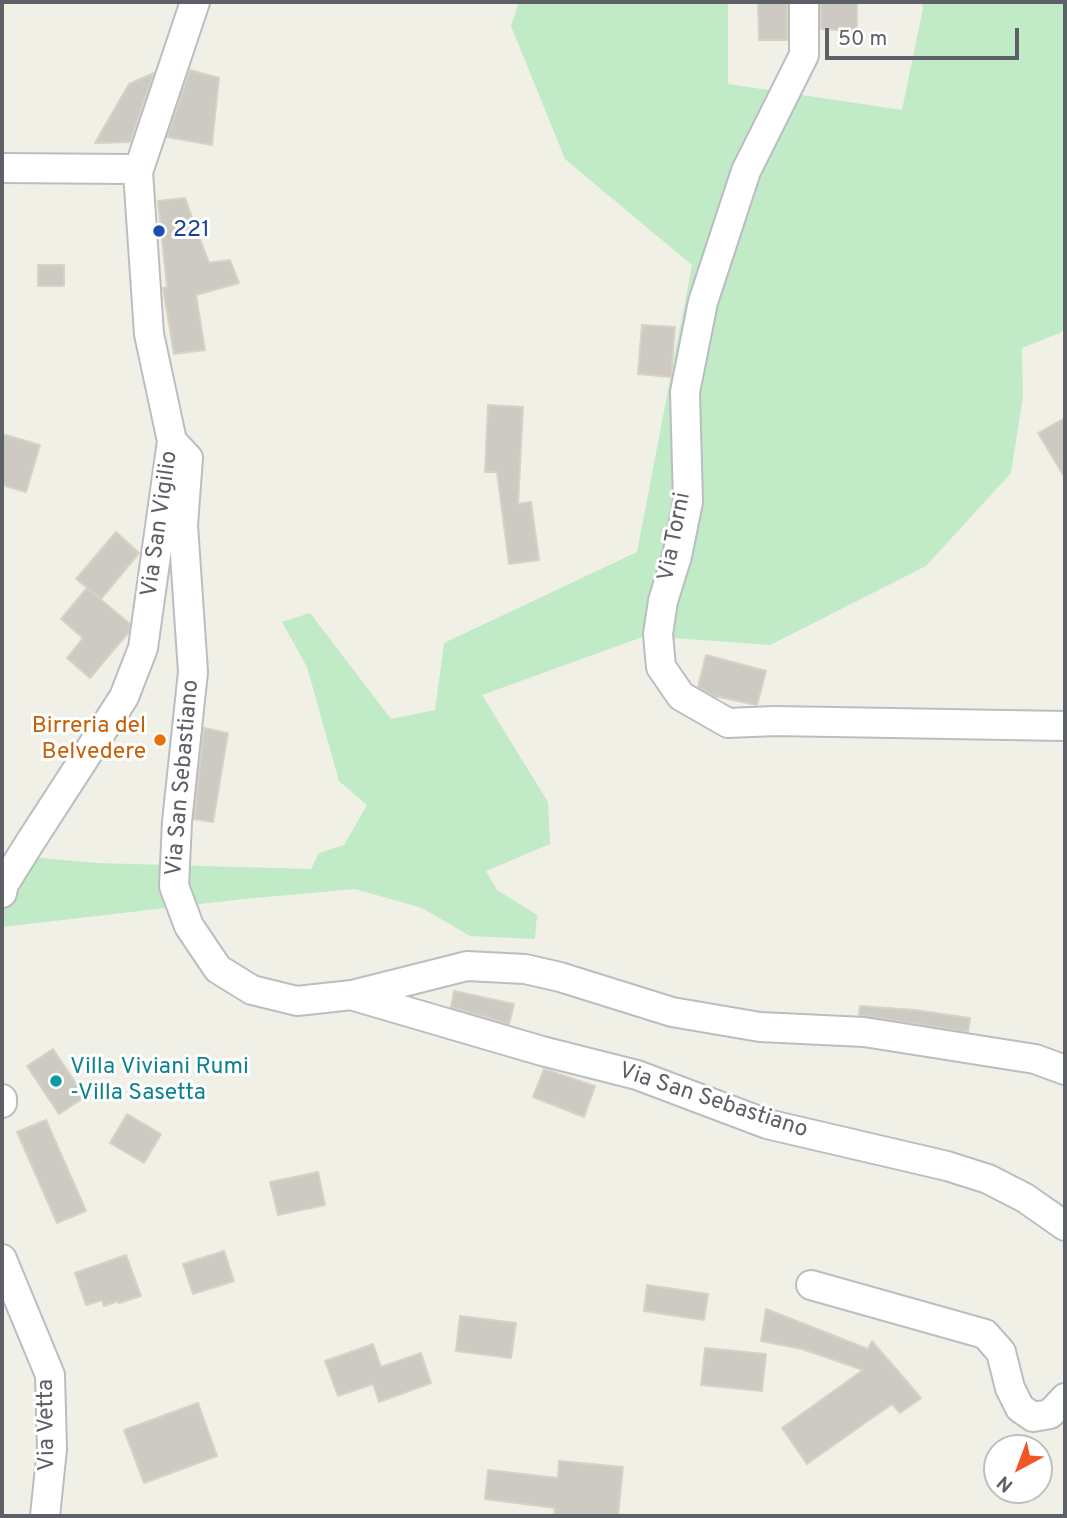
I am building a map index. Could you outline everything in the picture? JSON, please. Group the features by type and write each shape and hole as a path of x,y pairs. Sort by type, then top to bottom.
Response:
{"street":[{"name":"Via San Vigilio","path":"2,893 4,884 124,697 143,648 172,441 149,334 138,172 195,2"},
{"name":"Via Torni","path":"804,2 804,55 746,171 703,302 685,392 688,502 677,555 663,601 658,634 661,667 681,696 728,723 1065,726"},
{"path":"2,168 128,169 138,172"},
{"name":"Via San Sebastiano","path":"172,441 188,458 183,525 192,672 177,822 174,886 189,926 218,969 252,990 298,1001 352,995 467,966 525,969 560,976 672,1012 760,1027 864,1032 1035,1059 1065,1070"},
{"name":"Via San Sebastiano","path":"352,995 542,1051 637,1075 767,1124 957,1169 1025,1198 1065,1226"},
{"name":"Via Vetta","path":"2,1259 50,1376 52,1449 45,1516"},
{"path":"811,1285 985,1334 1001,1352 1010,1388 1020,1408 1033,1417 1050,1414 1065,1398"}],"green space":[{"path":"519,2 728,2 728,84 902,110 923,8 921,2 1065,2 1065,328 1060,333 1022,348 1023,396 1011,473 926,566 770,645 645,636 482,695 548,802 550,844 486,871 497,890 537,915 535,939 470,936 422,908 355,889 2,927 2,864 6,855 97,863 311,869 319,853 344,845 367,805 339,781 307,667 282,622 310,613 391,719 435,710 444,643 637,552 692,265 565,159 511,26"}],"building":[{"path":"758,2 787,2 787,40 759,40"},
{"path":"821,2 857,2 857,31 821,29"},
{"path":"190,70 219,78 212,145 167,137"},
{"path":"154,73 130,142 95,143 129,84"},
{"path":"185,198 209,263 230,260 239,283 196,295 205,350 174,354 163,288 167,287 158,201"},
{"path":"38,265 64,265 64,286 38,286"},
{"path":"642,325 675,327 671,377 638,374"},
{"path":"488,405 523,407 518,504 531,502 539,560 509,564 497,472 485,472"},
{"path":"1065,418 1065,478 1038,433"},
{"path":"2,434 40,445 26,492 2,485"},
{"path":"116,532 139,553 101,599 76,579"},
{"path":"87,588 130,624 128,633 90,678 67,658 83,638 61,619"},
{"path":"706,655 766,671 757,705 714,696 698,687"},
{"path":"204,728 228,733 213,822 194,819"},
{"path":"454,991 514,1004 509,1024 451,1007"},
{"path":"860,1006 970,1018 968,1032 859,1015"},
{"name":"Villa Viviani Rumi -Villa Sasetta","path":"53,1049 85,1097 59,1114 27,1066"},
{"path":"544,1069 595,1086 584,1117 533,1097"},
{"path":"127,1114 161,1134 144,1163 110,1143"},
{"path":"46,1120 86,1211 57,1223 17,1132"},
{"path":"318,1172 325,1205 278,1215 270,1182"},
{"path":"224,1251 234,1281 193,1294 183,1264"},
{"path":"126,1255 141,1296 104,1306 102,1300 86,1305 75,1273"},
{"path":"647,1285 708,1294 704,1320 644,1311"},
{"path":"766,1309 868,1349 872,1341 921,1398 900,1413 892,1404 807,1464 782,1428 863,1370 802,1349 761,1341"},
{"path":"460,1316 516,1323 511,1358 456,1351"},
{"path":"373,1344 381,1367 421,1353 431,1383 379,1402 373,1384 338,1396 325,1361"},
{"path":"705,1348 766,1354 762,1391 701,1385"},
{"path":"198,1403 217,1456 144,1483 124,1430"},
{"path":"559,1461 623,1467 618,1516 554,1516 555,1508 485,1499 488,1470 558,1478"}],"place":[{"name":"221","path":"159,231"},
{"name":"Birreria del Belvedere","path":"160,740"},
{"name":"Villa Viviani Rumi -Villa Sasetta","path":"56,1081"}]}
